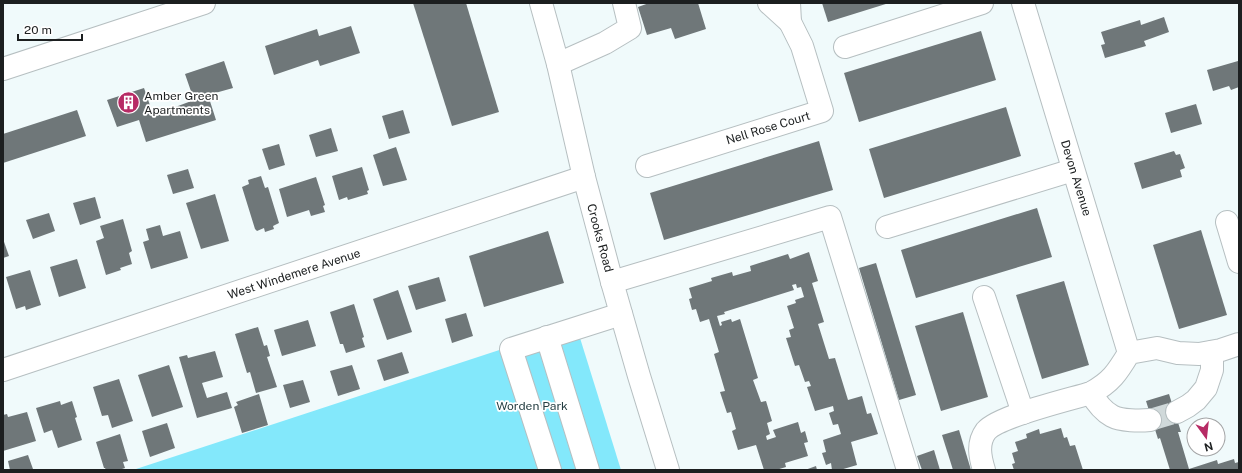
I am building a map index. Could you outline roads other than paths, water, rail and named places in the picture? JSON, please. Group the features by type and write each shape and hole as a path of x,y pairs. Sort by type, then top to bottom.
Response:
{"street":[{"path":"3,69 204,3"},
{"name":"Crooks Road","path":"541,3 558,64 584,177 612,282 668,470"},
{"path":"558,64 605,43 630,28 624,3"},
{"name":"Nell Rose Court","path":"647,166 822,111 790,13 769,3"},
{"path":"845,47 982,3"},
{"name":"Devon Avenue","path":"1023,3 1129,353"},
{"path":"887,227 1074,170"},
{"name":"West Windemere Avenue","path":"3,370 584,177"},
{"path":"612,282 830,218 908,470"},
{"path":"1227,222 1239,262"},
{"path":"984,297 1023,413"},
{"path":"550,470 511,349 621,314"},
{"path":"547,337 588,470"},
{"path":"984,470 981,459 980,443 986,431 1002,420 1090,393 1104,387 1116,375 1129,353 1157,348 1178,353 1199,354 1221,350 1239,344"},
{"path":"1177,412 1196,400 1206,388 1212,370 1212,352"},
{"path":"1090,393 1098,405 1113,417 1140,421 1150,420"}],"tunnel":[{"path":"1150,420 1177,412"}],"place":[{"name":"Amber Green Apartments","path":"129,103"}],"park label":[{"name":"Worden Park","path":"532,406"}]}
